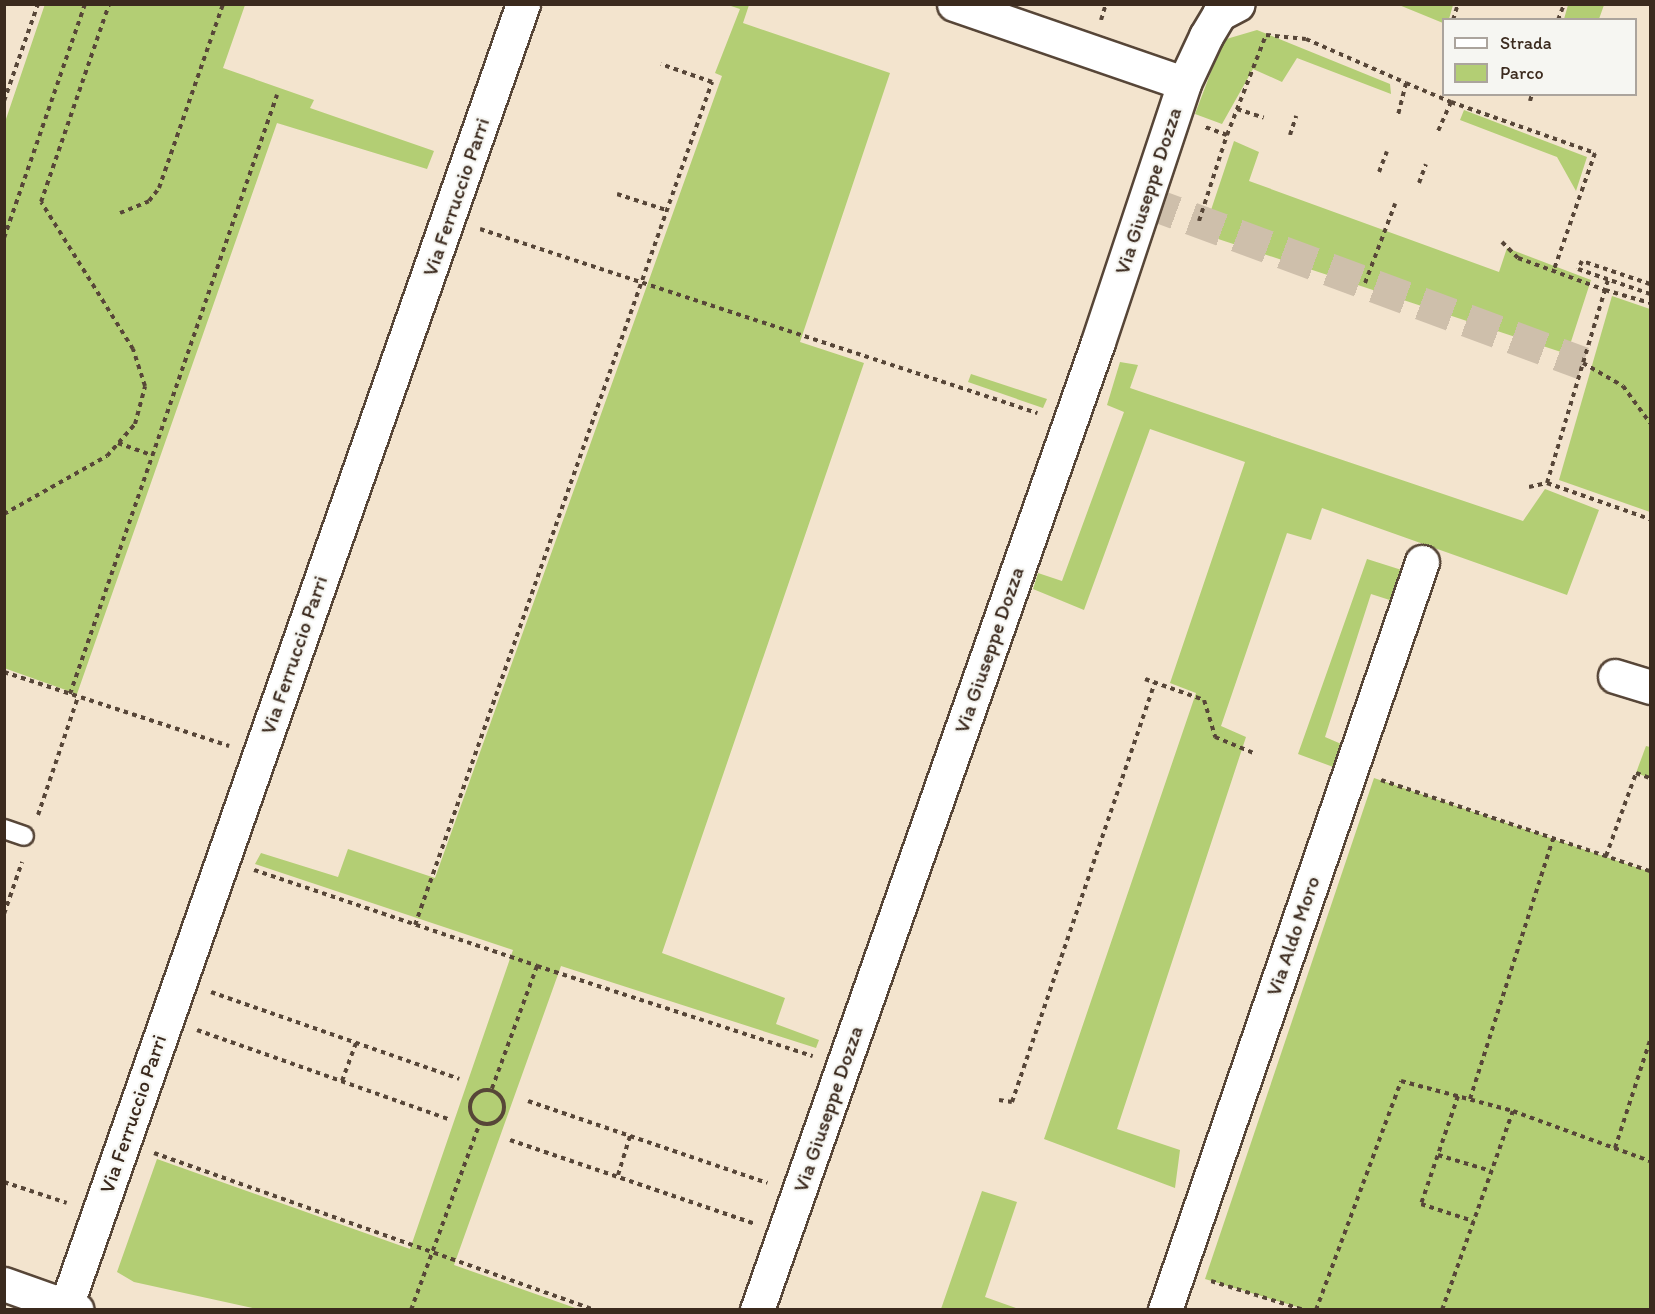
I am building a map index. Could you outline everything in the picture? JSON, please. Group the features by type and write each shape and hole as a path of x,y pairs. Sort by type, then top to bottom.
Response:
{"street":[{"name":"Via Ferruccio Parri","path":"72,1308 523,4"},
{"path":"954,4 1184,83"},
{"name":"Via Giuseppe Dozza","path":"757,1310 1098,342 1184,83 1219,14 1238,4"},
{"name":"Via Aldo Moro","path":"1166,1310 1349,769 1422,562"},
{"path":"1615,676 1650,687"},
{"path":"4,1284 72,1308"}],"lane":[{"path":"4,829 24,836"}],"path":[{"path":"4,101 38,4"},
{"path":"4,238 85,4"},
{"path":"4,514 107,456 135,424 145,386 133,350 41,202 109,4"},
{"path":"120,213 148,201 159,188 223,4"},
{"path":"1199,221 1227,135 1266,35 1306,39 1451,102 1595,153 1553,272"},
{"path":"415,925 712,82 661,64"},
{"path":"1398,116 1406,83"},
{"path":"70,694 277,94"},
{"path":"1530,101 1531,96"},
{"path":"1438,131 1451,102"},
{"path":"1237,108 1264,118"},
{"path":"1290,135 1296,116"},
{"path":"1193,123 1227,135"},
{"path":"1379,172 1387,151"},
{"path":"1419,183 1426,164"},
{"path":"617,194 666,210"},
{"path":"1365,283 1395,204"},
{"path":"474,226 1047,416"},
{"path":"1502,242 1518,258 1605,290 1650,303"},
{"path":"1650,284 1582,261 1578,269 1650,294"},
{"path":"1611,270 1612,264"},
{"path":"1547,483 1608,280"},
{"path":"1582,363 1623,386 1650,423"},
{"path":"118,443 151,454"},
{"path":"1529,488 1547,483 1650,519"},
{"path":"4,672 239,750"},
{"path":"1145,679 1204,700 1215,737 1257,754"},
{"path":"999,1100 1012,1102 1155,683"},
{"path":"38,816 78,697"},
{"path":"1349,769 1650,872"},
{"path":"1606,856 1636,773 1650,778"},
{"path":"1470,1099 1553,838"},
{"path":"4,914 23,860"},
{"path":"250,868 537,966 822,1059"},
{"path":"491,1091 537,966"},
{"path":"207,991 459,1079"},
{"path":"194,1029 448,1119"},
{"path":"1615,1148 1650,1040"},
{"path":"342,1081 356,1043"},
{"path":"1316,1310 1401,1081 1513,1111 1650,1161"},
{"path":"491,1091 500,1097 502,1112 490,1123 480,1122 472,1115 472,1098 480,1092 491,1091"},
{"path":"1458,1096 1422,1204 1473,1221"},
{"path":"528,1101 777,1186"},
{"path":"1442,1310 1513,1111"},
{"path":"411,1310 480,1122"},
{"path":"618,1174 630,1136"},
{"path":"510,1140 618,1174 762,1226"},
{"path":"151,1152 596,1310"},
{"path":"1438,1155 1491,1171"},
{"path":"4,1182 68,1204"},
{"path":"1179,1271 1304,1310"}],"green space":[{"path":"45,4 245,5 223,68 314,100 310,108 434,151 427,169 277,123 77,694 4,668 5,122"},
{"path":"1568,4 1604,5 1599,18 1564,18"},
{"path":"728,5 749,5 743,23 890,73 800,342 864,363 662,953 785,998 776,1024 819,1040 816,1048 561,966 454,1265 578,1309 257,1309 134,1282 117,1272 157,1159 410,1249 513,950 255,864 261,853 338,877 348,849 435,878 722,76 715,73 740,9"},
{"path":"1399,5 1453,5 1449,18 1442,18 1442,23"},
{"path":"1257,30 1390,84 1391,94 1297,58 1282,82 1253,69 1222,124 1195,114 1223,40"},
{"path":"1464,110 1587,157 1576,191 1557,157 1460,120"},
{"path":"1234,141 1259,152 1249,181 1499,272 1507,248 1591,280 1567,354 1203,234"},
{"path":"1612,296 1650,309 1650,512 1559,480"},
{"path":"1120,362 1138,365 1130,388 1523,521 1545,489 1599,510 1567,595 1322,508 1311,540 1287,533 1221,726 1246,737 1117,1129 1180,1150 1175,1188 1044,1139 1196,693 1170,683 1245,462 1150,429 1084,610 1033,589 1038,573 1062,581 1124,412 1107,405"},
{"path":"971,374 1047,399 1043,408 968,382"},
{"path":"1367,559 1408,572 1396,602 1371,594 1325,737 1346,746 1336,768 1298,754"},
{"path":"1646,746 1650,747 1650,778 1636,773"},
{"path":"1374,778 1650,872 1650,1309 1304,1309 1205,1279"},
{"path":"982,1191 1017,1202 985,1297 1019,1309 941,1309"}],"tunnel":[{"path":"1145,201 1583,363"}]}
